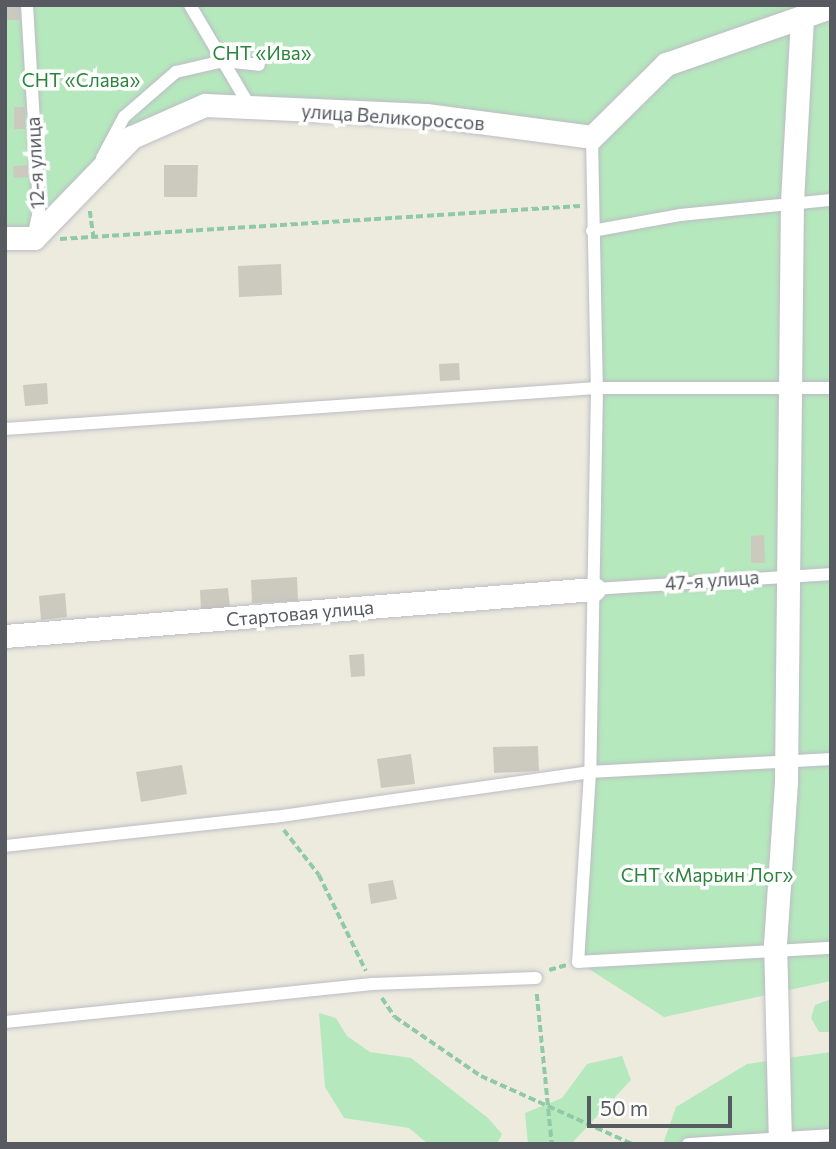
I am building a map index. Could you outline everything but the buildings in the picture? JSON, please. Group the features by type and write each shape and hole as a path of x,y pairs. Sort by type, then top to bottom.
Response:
{"street":[{"path":"592,137 666,64 831,7"},
{"path":"780,1140 775,951 785,760 792,202 802,17"},
{"name":"улица Великороссов","path":"34,237 99,164 132,137 205,105 426,115 592,137"},
{"path":"5,238 34,237"},
{"name":"Стартовая улица","path":"5,636 594,589"}],"lane":[{"name":"12-я улица","path":"27,5 39,210 34,237"},
{"path":"190,5 250,107"},
{"path":"99,164 124,117 151,90 176,72 223,61 259,65"},
{"path":"592,137 597,388 594,589 590,772 578,962 831,948"},
{"path":"592,231 792,202 831,200"},
{"path":"5,429 597,388 831,388"},
{"name":"47-я улица","path":"594,589 787,574 831,574"},
{"path":"5,846 274,817 590,772 831,759"},
{"path":"5,1022 372,984 536,978"},
{"path":"688,1144 831,1135"}],"path":[{"path":"34,237 93,241 593,205"},
{"path":"274,817 319,875 372,984 395,1017 481,1076 632,1144"},
{"path":"552,1144 545,1104 536,978 578,962"}],"green space":[{"name":"СНТ «Марьин Лог»","path":"5,5 831,5 831,981 664,1017 578,962 590,772 591,138 205,105 132,137 34,238 5,238"},
{"path":"831,999 831,1032 819,1032 811,1018 815,1005"},
{"path":"319,1013 336,1018 347,1036 370,1052 411,1058 488,1118 502,1134 497,1144 428,1144 409,1128 344,1118 325,1087"},
{"path":"831,1052 831,1144 663,1144 676,1107 747,1064"},
{"path":"622,1056 631,1080 571,1144 528,1144 525,1113 562,1098 587,1064"}],"park label":[{"name":"СНТ «Ива»","path":"262,53"},
{"name":"СНТ «Слава»","path":"81,80"}]}
